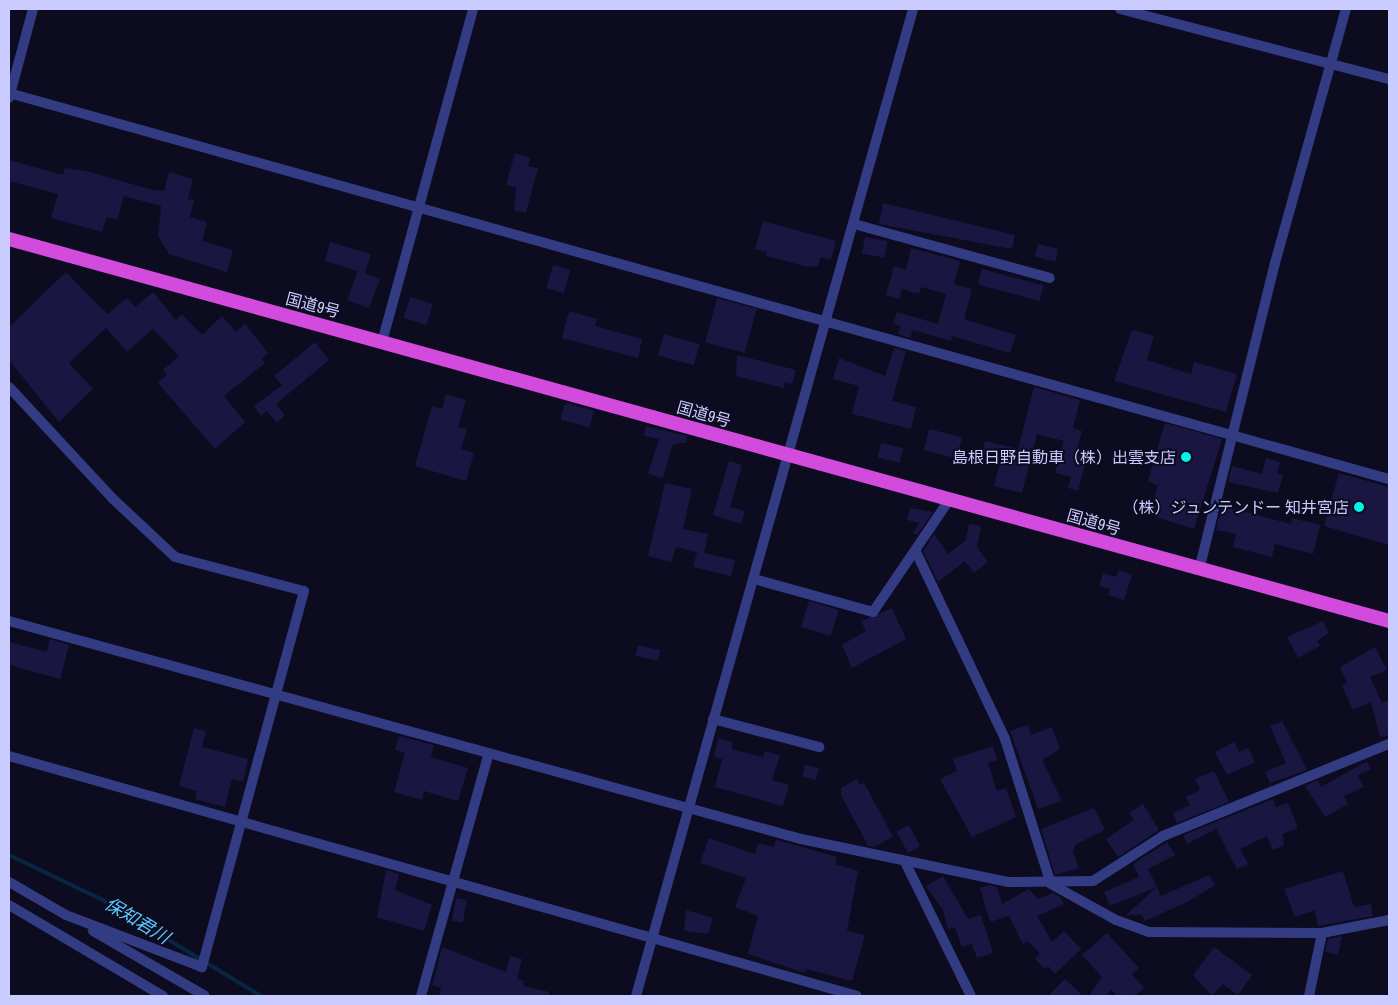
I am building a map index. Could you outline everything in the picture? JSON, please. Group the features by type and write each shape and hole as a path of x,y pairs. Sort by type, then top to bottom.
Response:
{"highway":[{"name":"国道9号","path":"9,239 1389,623"}],"street":[{"path":"34,9 9,95 828,319 1234,433 1389,479"},
{"path":"382,342 472,9"},
{"path":"636,996 687,808 790,456 913,9"},
{"path":"1120,9 1389,78"},
{"path":"1199,570 1275,263 1346,9"},
{"path":"854,224 1050,278"},
{"path":"9,387 112,498 176,557 304,590 278,692 202,967 66,915"},
{"path":"754,579 873,612 916,552 949,500"},
{"path":"916,552 1005,739 1051,884 1116,920 1149,932 1322,933 1389,920"},
{"path":"9,621 278,692 687,808 906,864 937,866 1008,882 1051,884 1093,881 1163,836 1389,744"},
{"path":"713,719 819,747"},
{"path":"420,996 489,753"},
{"path":"9,756 243,819 652,940 857,996"},
{"path":"906,864 971,996"},
{"path":"9,882 205,996"},
{"path":"9,905 163,996"},
{"path":"1309,996 1322,933"}],"building":[{"path":"515,153 530,158 528,166 538,168 526,213 514,210 516,188 506,185"},
{"path":"9,160 63,175 65,168 86,171 153,190 164,191 169,172 193,179 188,199 194,200 190,217 207,222 202,241 233,250 227,272 169,254 158,236 161,206 124,196 117,220 107,217 102,232 51,218 58,194 9,181"},
{"path":"883,203 1015,235 1012,249 879,224"},
{"path":"763,221 836,241 831,260 821,257 818,266 808,267 766,256 767,252 755,249"},
{"path":"865,237 888,241 885,258 862,254"},
{"path":"330,242 371,254 365,273 380,279 369,308 347,300 358,271 325,261"},
{"path":"1038,244 1058,249 1055,262 1035,257"},
{"path":"911,248 960,261 954,284 972,289 964,319 1016,335 1010,353 952,336 951,341 913,330 910,338 898,334 900,326 893,324 897,312 938,324 946,294 921,287 919,294 902,289 899,299 886,295 894,266 906,270"},
{"path":"553,265 570,270 564,293 546,288"},
{"path":"982,269 1044,286 1040,301 978,284"},
{"path":"66,272 107,314 127,298 135,307 153,292 176,320 182,314 202,335 222,316 236,332 245,324 268,353 261,359 265,363 224,396 245,422 215,449 158,383 167,375 163,370 179,356 153,329 127,352 106,328 69,363 93,389 59,422 9,360 9,327"},
{"path":"410,297 433,304 427,325 404,318"},
{"path":"717,298 757,309 745,353 705,342"},
{"path":"569,311 597,319 595,326 642,339 638,358 562,338"},
{"path":"1132,330 1154,336 1147,360 1191,374 1194,362 1237,374 1226,412 1114,381"},
{"path":"664,334 700,344 694,365 658,355"},
{"path":"315,342 329,360 276,404 285,415 277,423 267,411 261,416 254,406 282,385 274,376"},
{"path":"894,348 906,351 892,401 916,407 911,429 852,414 859,386 833,379 839,358 885,376"},
{"path":"737,355 796,370 792,384 785,382 784,388 736,376"},
{"path":"1034,387 1080,400 1073,428 1082,431 1076,454 1087,457 1078,491 1068,488 1071,477 1055,473 1064,441 1037,434 1022,493 994,486 1001,459 982,454 985,441 1018,449"},
{"path":"446,394 466,400 458,427 467,429 461,449 474,453 466,481 415,466 432,406 442,409"},
{"path":"565,403 594,411 590,427 561,419"},
{"name":"島根日野自動車（株）出雲支店","path":"1165,423 1222,439 1194,529 1149,515 1158,486 1148,481"},
{"path":"646,426 687,436 686,443 673,444 663,478 648,474 659,439 644,436"},
{"path":"929,429 962,437 957,459 924,450"},
{"path":"881,443 903,448 900,463 878,458"},
{"path":"1266,458 1280,462 1277,474 1283,475 1278,493 1228,482 1232,466 1262,474"},
{"path":"729,461 742,465 730,507 745,511 741,524 713,515"},
{"name":"（株）ジュンテンドー 知井宮店","path":"1339,473 1389,487 1389,545 1324,526"},
{"path":"665,483 692,489 683,529 708,534 704,553 735,560 731,576 693,567 697,552 676,547 671,562 648,556"},
{"path":"1222,506 1291,524 1292,518 1320,525 1313,554 1275,544 1272,557 1233,547 1236,534 1216,530"},
{"path":"910,508 933,512 917,535 913,533 919,523 907,520"},
{"path":"969,524 981,526 977,547 988,562 974,573 965,561 938,582 923,551 934,534 948,554 966,540"},
{"path":"1119,570 1132,575 1124,600 1108,595 1110,589 1099,586 1103,573 1116,577"},
{"path":"809,601 839,610 831,636 801,627"},
{"path":"892,608 906,639 852,668 842,645 866,631 861,621"},
{"path":"1323,621 1329,633 1317,641 1320,646 1298,658 1287,637"},
{"path":"50,639 69,645 60,679 9,665 9,642 47,652"},
{"path":"638,645 660,650 658,661 636,656"},
{"path":"1375,647 1387,670 1370,677 1382,703 1389,700 1389,735 1380,737 1371,702 1353,710 1342,686 1347,683 1340,667"},
{"path":"1282,721 1307,770 1270,783 1265,772 1286,763 1270,726"},
{"path":"1028,725 1031,735 1052,727 1060,749 1042,760 1062,801 1038,809 1010,731"},
{"path":"194,728 206,731 202,747 248,759 243,782 232,779 225,807 195,799 197,791 179,786"},
{"path":"399,736 434,745 431,757 468,768 458,801 424,791 422,800 394,792 405,753 395,750"},
{"path":"718,738 733,742 731,749 763,757 765,751 780,756 772,780 789,785 783,806 715,787 722,759 714,757"},
{"path":"1234,742 1239,752 1248,748 1255,762 1227,775 1215,752"},
{"path":"993,746 997,760 988,763 997,791 1006,788 1016,817 972,837 940,779 957,771 953,759"},
{"path":"1367,761 1371,769 1358,775 1364,787 1344,796 1348,804 1325,817 1305,786 1318,780 1321,787"},
{"path":"805,765 819,768 816,780 803,777"},
{"path":"1214,771 1229,802 1177,823 1173,813 1190,805 1186,797 1200,790 1195,779"},
{"path":"857,779 860,785 864,783 893,837 874,847 868,846 841,795 841,788"},
{"path":"1273,799 1276,807 1288,803 1298,828 1283,834 1284,845 1273,850 1267,836 1240,849 1248,864 1237,869 1216,829 1187,844 1183,835"},
{"path":"1143,804 1159,830 1118,857 1106,839 1134,820 1129,813"},
{"path":"1094,808 1105,830 1075,845 1073,852 1079,868 1055,875 1041,829"},
{"path":"909,825 920,846 908,853 897,832"},
{"path":"709,838 755,854 758,843 774,847 776,840 837,857 835,864 858,871 847,931 865,935 852,981 806,969 805,973 748,954 758,916 735,907 746,878 700,863"},
{"path":"1167,842 1175,855 1148,869 1157,887 1110,906 1104,892 1139,877 1133,864"},
{"path":"386,870 399,874 395,890 432,905 424,931 377,917"},
{"path":"1343,871 1354,907 1371,904 1373,916 1318,926 1315,910 1295,917 1284,889"},
{"path":"1209,875 1215,885 1189,901 1145,921 1142,914 1125,916 1157,887 1161,896"},
{"path":"943,876 968,919 981,915 993,953 977,958 972,944 962,947 955,927 948,929 943,910 926,886"},
{"path":"990,885 997,887 1002,904 1029,889 1038,899 1053,893 1060,897 1064,904 1037,916 1052,942 1064,931 1081,949 1055,974 1048,966 1045,969 1035,959 1040,954 1028,941 1023,944 1009,916 990,922 980,888"},
{"path":"456,898 467,900 463,923 452,921"},
{"path":"686,910 713,918 708,934 684,931"},
{"path":"1107,933 1139,968 1132,974 1144,988 1134,996 1117,996 1111,989 1106,996 1089,996 1102,977 1082,955"},
{"path":"1342,936 1338,955 1325,952 1328,939"},
{"path":"442,947 506,972 510,956 522,959 517,979 524,981 523,986 549,992 549,996 439,996 441,988 432,985"},
{"path":"1214,947 1252,975 1238,995 1223,984 1212,996 1193,975"},
{"path":"1065,979 1083,996 1048,996"}],"waterway":[{"name":"保知君川","path":"9,855 101,899 261,996"}],"place":[{"name":"島根日野自動車（株）出雲支店","path":"1186,457"},
{"name":"（株）ジュンテンドー 知井宮店","path":"1359,507"}]}
